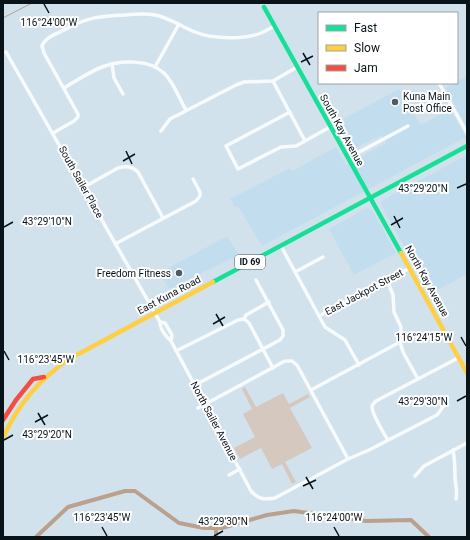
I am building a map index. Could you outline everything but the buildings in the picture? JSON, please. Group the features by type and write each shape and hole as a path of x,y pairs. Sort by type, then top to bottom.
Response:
{"main road":[{"name":"South Kay Avenue","path":"264,7 370,198"},
{"name":"ID 69","path":"370,198 467,146"},
{"name":"East Kuna Road","path":"3,438 24,398 44,377 70,359 370,198"},
{"name":"North Kay Avenue","path":"370,198 467,373"},
{"path":"3,420 16,400 33,379 44,377"}],"street":[{"path":"53,133 74,121 78,117 77,111 44,53 42,46 46,40 79,22 102,16 141,14 155,15 179,24 196,33 228,38 260,33 275,26"},
{"path":"155,67 179,24"},
{"name":"South Sailer Place","path":"6,52 84,187 154,313"},
{"path":"64,88 101,68 112,64 131,62 144,64 155,67 163,72 169,79 186,110"},
{"path":"112,64 114,78 123,94"},
{"path":"161,131 170,119 236,85 244,82 273,80 297,67"},
{"path":"273,80 305,141"},
{"path":"440,84 467,133"},
{"path":"290,112 226,146 238,169 281,147 296,146 330,127"},
{"path":"348,158 408,126"},
{"path":"84,187 118,168 134,168 138,172 163,218"},
{"path":"115,244 196,201 200,196 200,192 193,179"},
{"path":"281,246 328,330 345,340 358,364"},
{"path":"295,272 323,257"},
{"name":"East Jackpot Street","path":"319,316 410,268"},
{"path":"195,385 280,340 284,335 269,302 256,280"},
{"path":"387,280 393,294 394,312 401,327 400,342 403,352 418,379"},
{"path":"176,351 238,320 244,319 246,315 269,302"},
{"name":"North Sailer Avenue","path":"154,313 167,338 171,341 251,490 260,498 267,500 275,498 348,458"},
{"path":"244,319 248,322 273,368"},
{"path":"311,390 400,342"},
{"path":"388,440 372,408 372,404 458,358"},
{"path":"198,408 286,361 292,361 297,365 348,458 369,450 437,415 445,404"},
{"path":"415,476 424,466 467,443"},
{"path":"453,450 456,463 455,478 458,491 456,499"},
{"path":"229,475 240,469"}],"shaded area":[{"path":"467,76 467,127 445,88 452,84 458,84 458,80"},
{"path":"399,89 421,125 450,109 466,137 262,246 238,206 235,207 230,199 290,168 292,171 336,147 346,165 386,143 381,135 350,151 334,124"},
{"path":"467,155 467,274 430,294 381,202"},
{"path":"366,208 372,210 396,253 354,275 329,229"},
{"path":"227,236 239,255 169,289 160,273"},
{"path":"245,387 256,407 283,393 289,404 308,394 310,397 290,408 312,448 285,462 296,482 292,484 282,464 272,469 261,448 240,459 234,448 255,437 243,414 252,409 242,389"}],"waterway":[{"path":"3,18 32,3"},
{"path":"36,537 68,507 125,491 135,491 179,523 204,528 222,528 267,515 294,511 366,521 411,520 429,537"},
{"path":"216,528 216,537"}],"traffic: fast":[{"path":"264,7 401,253"},
{"path":"213,282 467,146"}],"traffic: slow":[{"path":"401,253 467,373"},
{"path":"3,438 15,414 30,394 58,367 69,359 213,282"}],"traffic: jam":[{"path":"3,420 16,400 33,379 44,377"}],"place":[{"name":"Kuna Main Post Office","path":"395,102"},
{"name":"Freedom Fitness","path":"179,273"}]}
